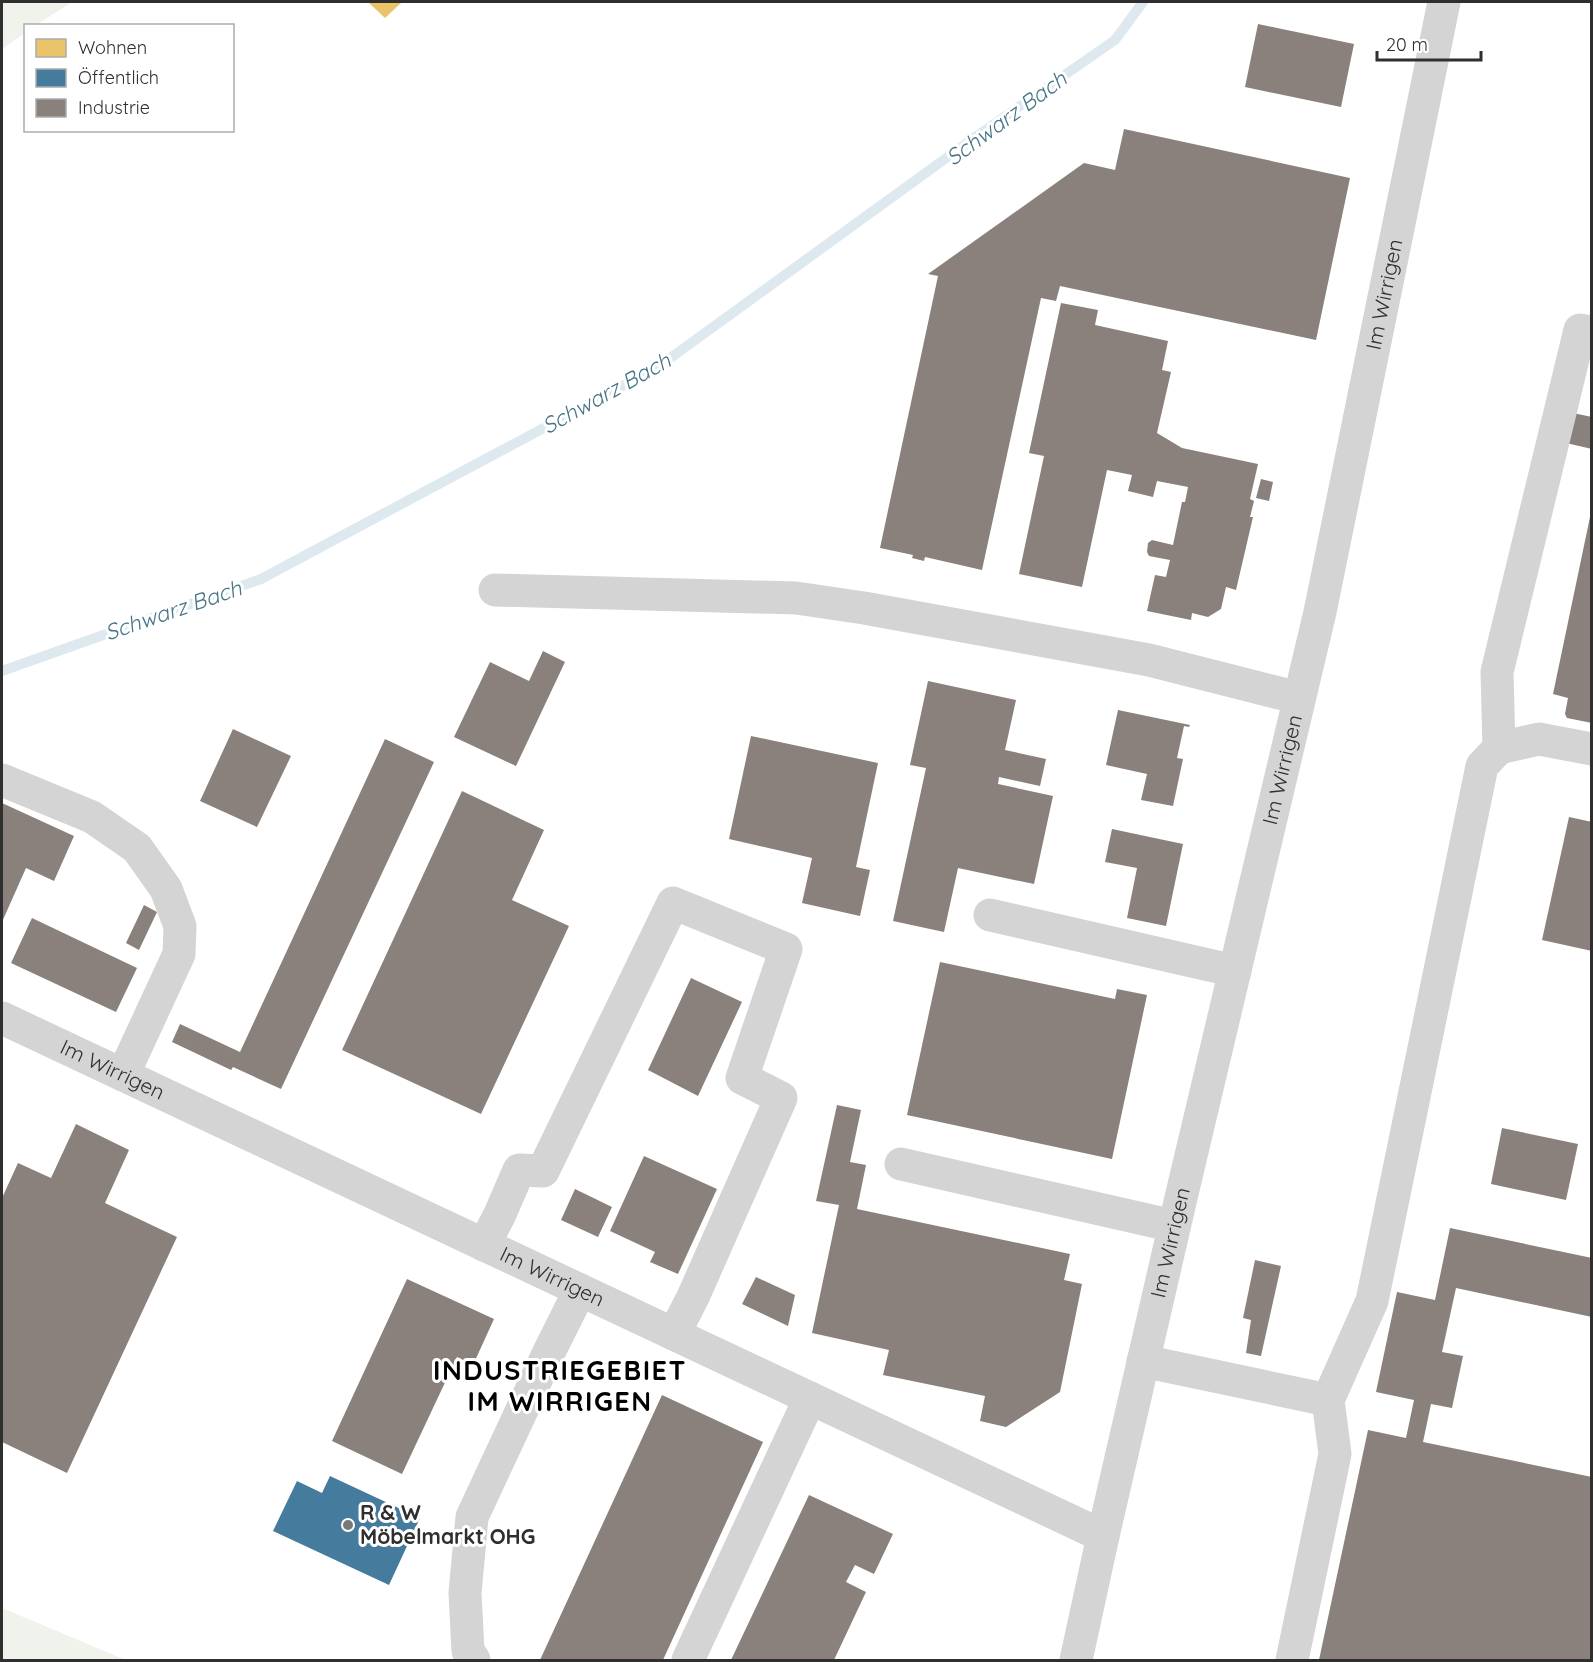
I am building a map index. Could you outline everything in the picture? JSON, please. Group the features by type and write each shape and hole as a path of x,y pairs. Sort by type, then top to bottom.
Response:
{"street":[{"name":"Im Wirrigen","path":"1076,1660 1174,1226 1320,612 1444,2"},
{"path":"1499,748 1497,672 1580,330 1592,332"},
{"path":"495,590 796,598 864,608 1149,660 1299,698"},
{"path":"1292,1660 1335,1454 1328,1400 1372,1301 1482,766 1499,748 1539,739 1592,749"},
{"path":"2,780 93,817 137,848 166,889 180,926 179,954 123,1075"},
{"path":"484,1245 519,1170 543,1171 673,903 786,949 742,1078 781,1098 693,1297 674,1334"},
{"path":"990,915 1234,971"},
{"name":"Im Wirrigen","path":"2,1018 1103,1536"},
{"path":"901,1164 1174,1226"},
{"path":"474,1660 468,1651 465,1593 472,1517 580,1290"},
{"path":"1143,1361 1328,1400"},
{"path":"688,1660 810,1398"}],"shaded area":[{"path":"2,2 72,2 38,24 24,24 24,34 2,49"},
{"path":"2,1608 126,1660 2,1660"}],"building: Wohnen":[{"path":"402,2 385,18 369,3"}],"building: Öffentlich":[{"path":"330,1476 420,1518 389,1585 273,1531 297,1481 322,1493"}],"building: Industrie":[{"path":"1258,24 1354,44 1341,107 1245,87"},
{"path":"1124,129 1350,178 1316,340 1060,286 1056,301 1041,298 982,570 925,557 924,561 912,558 913,555 880,548 938,276 928,274 1084,163 1115,170"},
{"path":"1061,303 1098,310 1095,325 1168,341 1162,370 1171,372 1157,433 1182,448 1258,464 1250,499 1254,501 1250,517 1253,517 1236,590 1226,587 1221,609 1208,617 1192,613 1191,620 1147,611 1155,575 1166,577 1170,560 1149,556 1148,543 1152,540 1173,545 1182,502 1185,502 1188,487 1157,481 1153,497 1128,491 1132,475 1107,470 1082,587 1019,574 1044,456 1029,453"},
{"path":"1573,413 1592,417 1592,449 1566,443"},
{"path":"1261,479 1273,482 1269,501 1256,498"},
{"path":"1590,517 1592,517 1592,723 1567,718 1565,714 1568,698 1553,694"},
{"path":"543,651 565,662 516,766 454,737 490,662 529,681"},
{"path":"928,681 1016,700 1005,750 1046,759 1040,786 999,777 998,784 1053,796 1034,884 958,868 944,932 893,921 926,768 910,765"},
{"path":"1118,710 1190,725 1189,727 1184,726 1177,758 1183,759 1173,806 1141,800 1147,774 1106,765"},
{"path":"233,729 291,756 257,827 200,801"},
{"path":"751,736 878,763 856,867 870,870 860,916 802,903 812,858 729,839"},
{"path":"385,739 434,762 281,1089 233,1067 231,1070 172,1042 180,1024 240,1052"},
{"path":"462,791 544,830 512,900 569,926 481,1114 342,1050"},
{"path":"2,803 74,836 54,881 26,868 2,922"},
{"path":"1569,817 1592,822 1592,951 1542,940"},
{"path":"1112,829 1183,844 1166,926 1127,918 1137,868 1105,862"},
{"path":"144,905 157,912 139,950 126,943"},
{"path":"32,918 137,968 116,1012 11,963"},
{"path":"940,962 1115,999 1117,989 1147,995 1112,1159 907,1115"},
{"path":"691,978 742,1002 698,1096 648,1070"},
{"path":"837,1105 861,1110 850,1162 866,1165 857,1209 1070,1254 1064,1280 1082,1284 1060,1392 1006,1427 980,1421 985,1396 883,1375 889,1350 812,1333 839,1205 816,1201"},
{"path":"76,1124 129,1150 105,1203 177,1237 67,1473 2,1442 2,1198 18,1163 51,1178"},
{"path":"1502,1128 1578,1144 1566,1200 1491,1184"},
{"path":"644,1156 717,1189 678,1274 650,1262 655,1252 610,1231"},
{"path":"575,1189 612,1207 598,1237 561,1220"},
{"path":"1450,1228 1592,1258 1592,1317 1456,1288 1442,1352 1463,1356 1452,1408 1431,1404 1423,1442 1592,1477 1592,1660 1319,1660 1368,1430 1406,1438 1414,1400 1376,1392 1397,1292 1435,1300"},
{"path":"1255,1260 1281,1266 1261,1356 1246,1353 1251,1320 1243,1318"},
{"path":"756,1277 795,1295 788,1326 742,1304"},
{"path":"407,1279 494,1319 473,1365 457,1357 402,1474 332,1441"},
{"path":"662,1395 763,1442 663,1660 540,1660"},
{"path":"809,1495 893,1534 874,1574 855,1565 846,1582 866,1592 834,1660 731,1660"}],"waterway":[{"name":"Schwarz Bach","path":"2,671 261,579 658,367 971,140 1115,40 1143,2"}],"place":[{"name":"R & W Möbelmarkt OHG","path":"348,1525"}],"district":[{"name":"INDUSTRIEGEBIET IM WIRRIGEN","path":"560,1386"}]}
